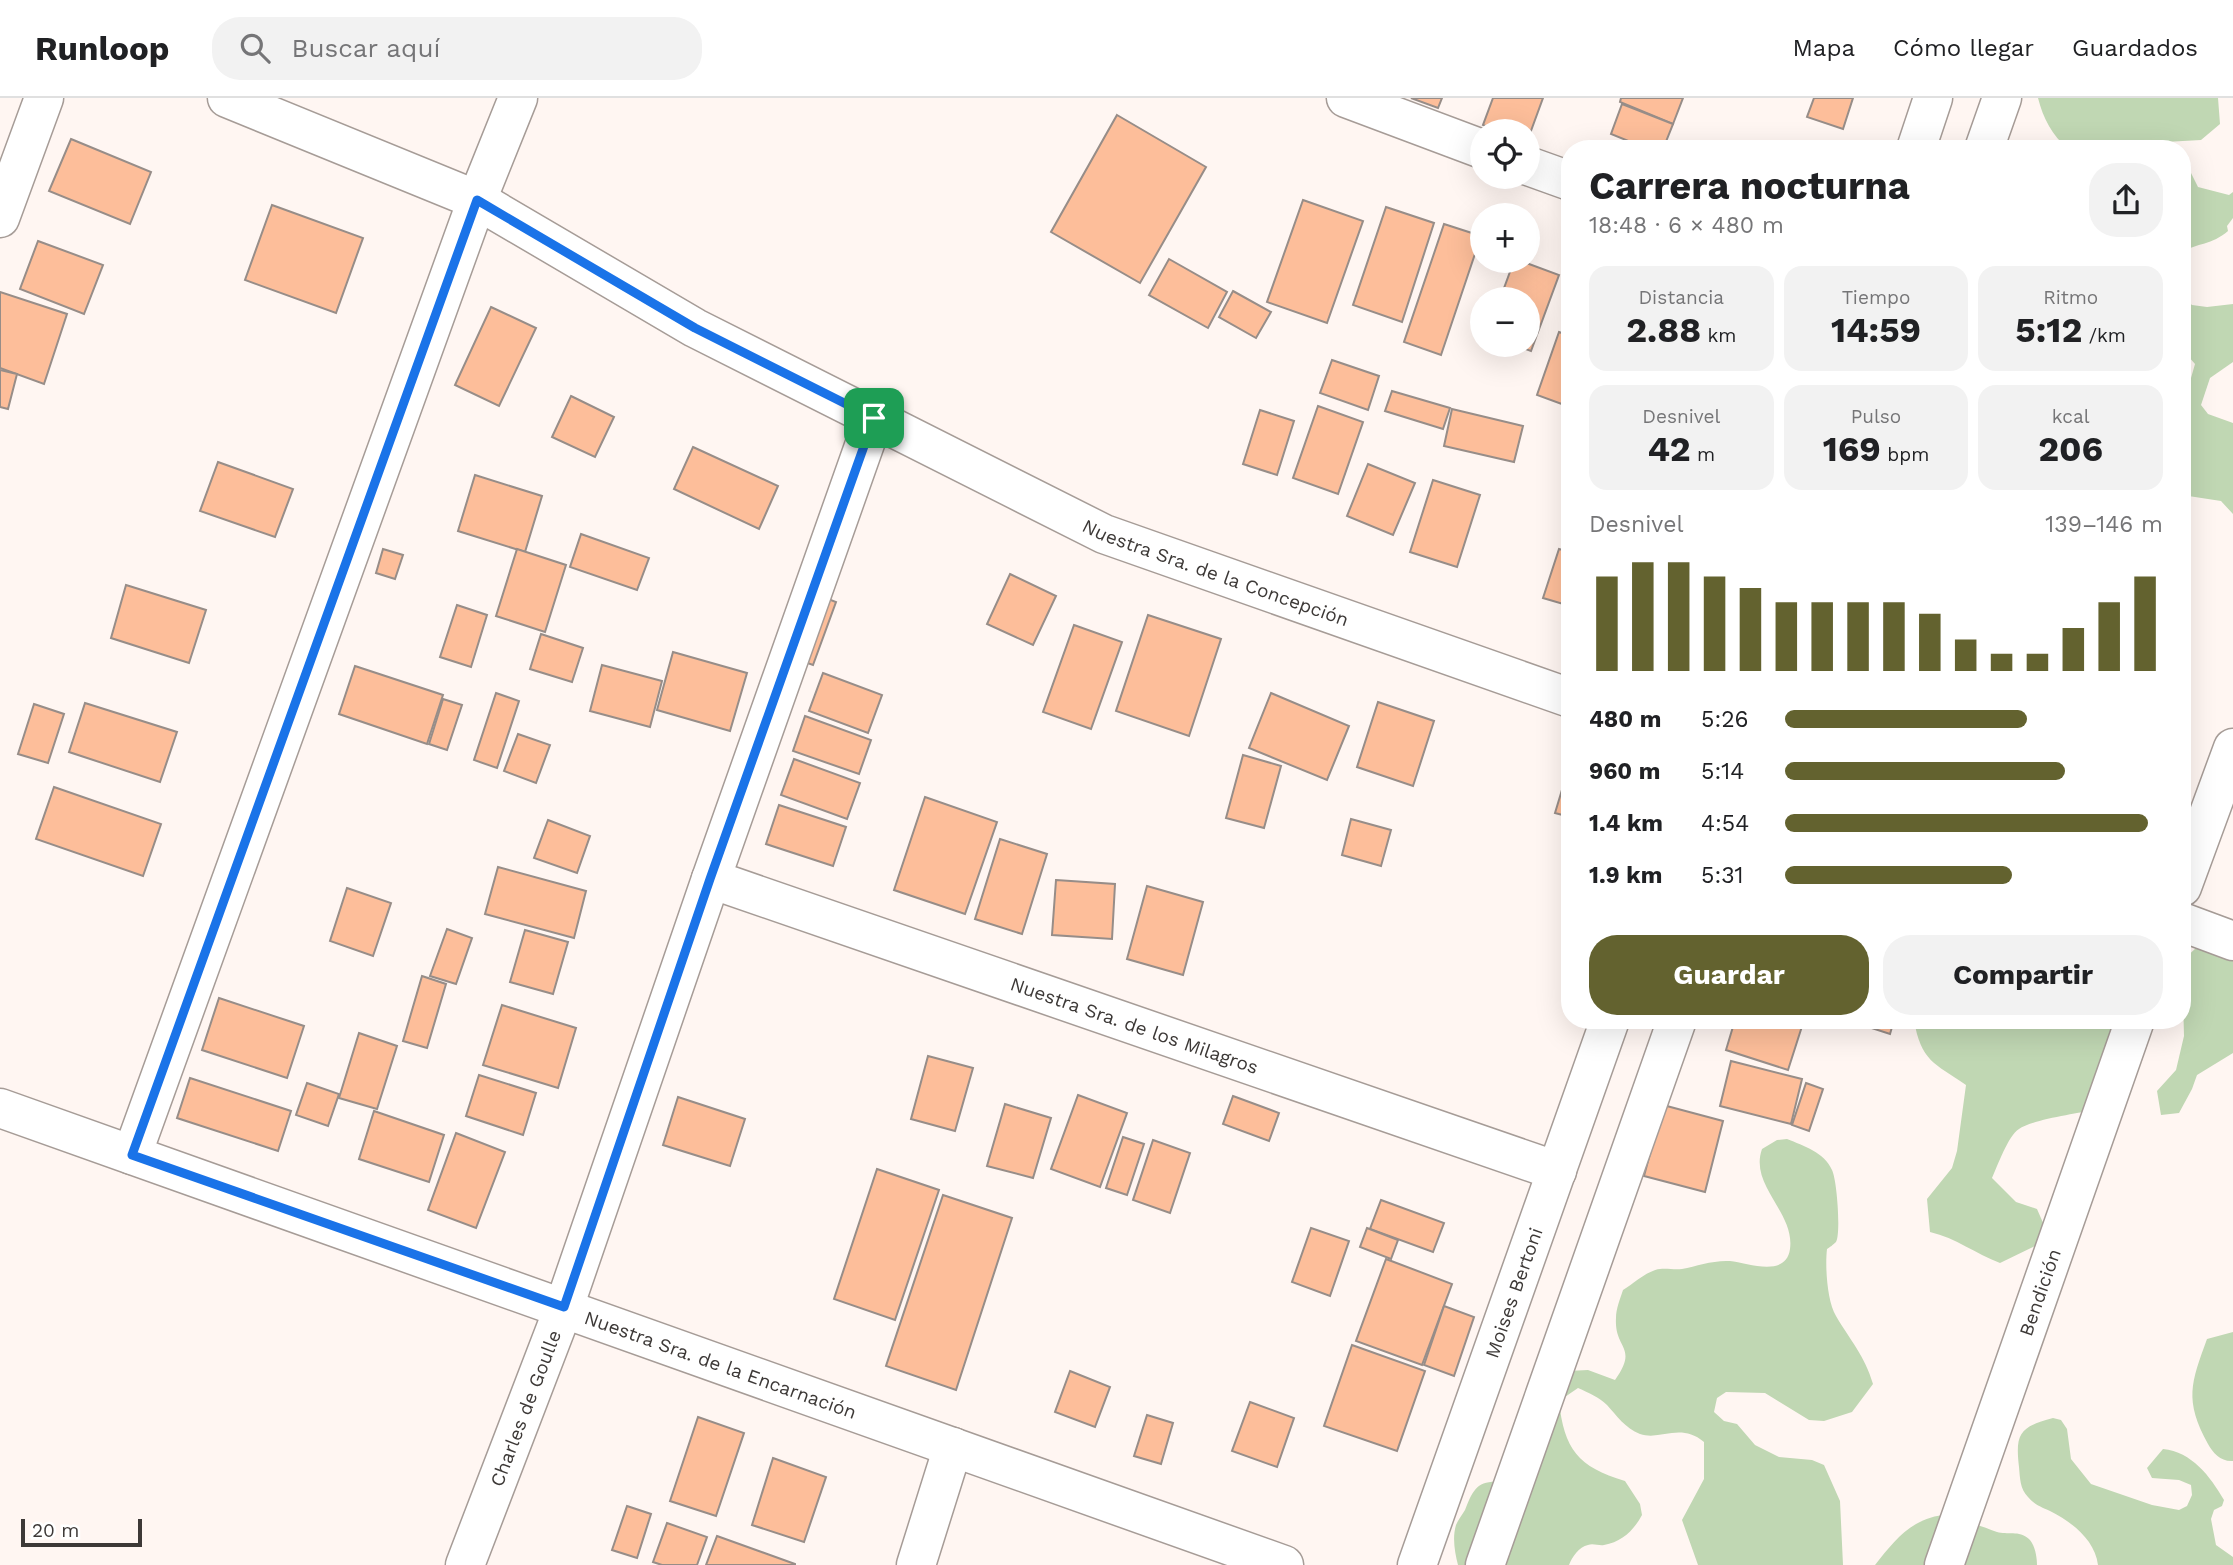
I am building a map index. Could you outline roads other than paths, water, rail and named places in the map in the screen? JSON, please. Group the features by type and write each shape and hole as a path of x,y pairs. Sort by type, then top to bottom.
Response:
{"street":[{"path":"0,218 9,165 44,98"},
{"name":"Nuestra Sra. de la Concepción","path":"227,98 477,200 695,328 1104,534 1561,695"},
{"path":"132,1155 477,200 518,98"},
{"path":"1346,98 1470,144"},
{"path":"1919,140 1933,98"},
{"path":"1987,140 2002,98"},
{"path":"1540,170 1561,178"},
{"name":"Charles de Goulle","path":"466,1565 564,1307 710,879 874,418"},
{"path":"2191,862 2233,748"},
{"name":"Nuestra Sra. de los Milagros","path":"710,879 1557,1171"},
{"path":"2191,925 2233,941"},
{"name":"Moises Bertoni","path":"1417,1565 1607,1029"},
{"path":"1485,1565 1673,1029"},
{"name":"Bendición","path":"1944,1565 2132,1029"},
{"name":"Nuestra Sra. de la Encarnación","path":"0,1108 1284,1565"},
{"path":"916,1565 953,1447"}]}
